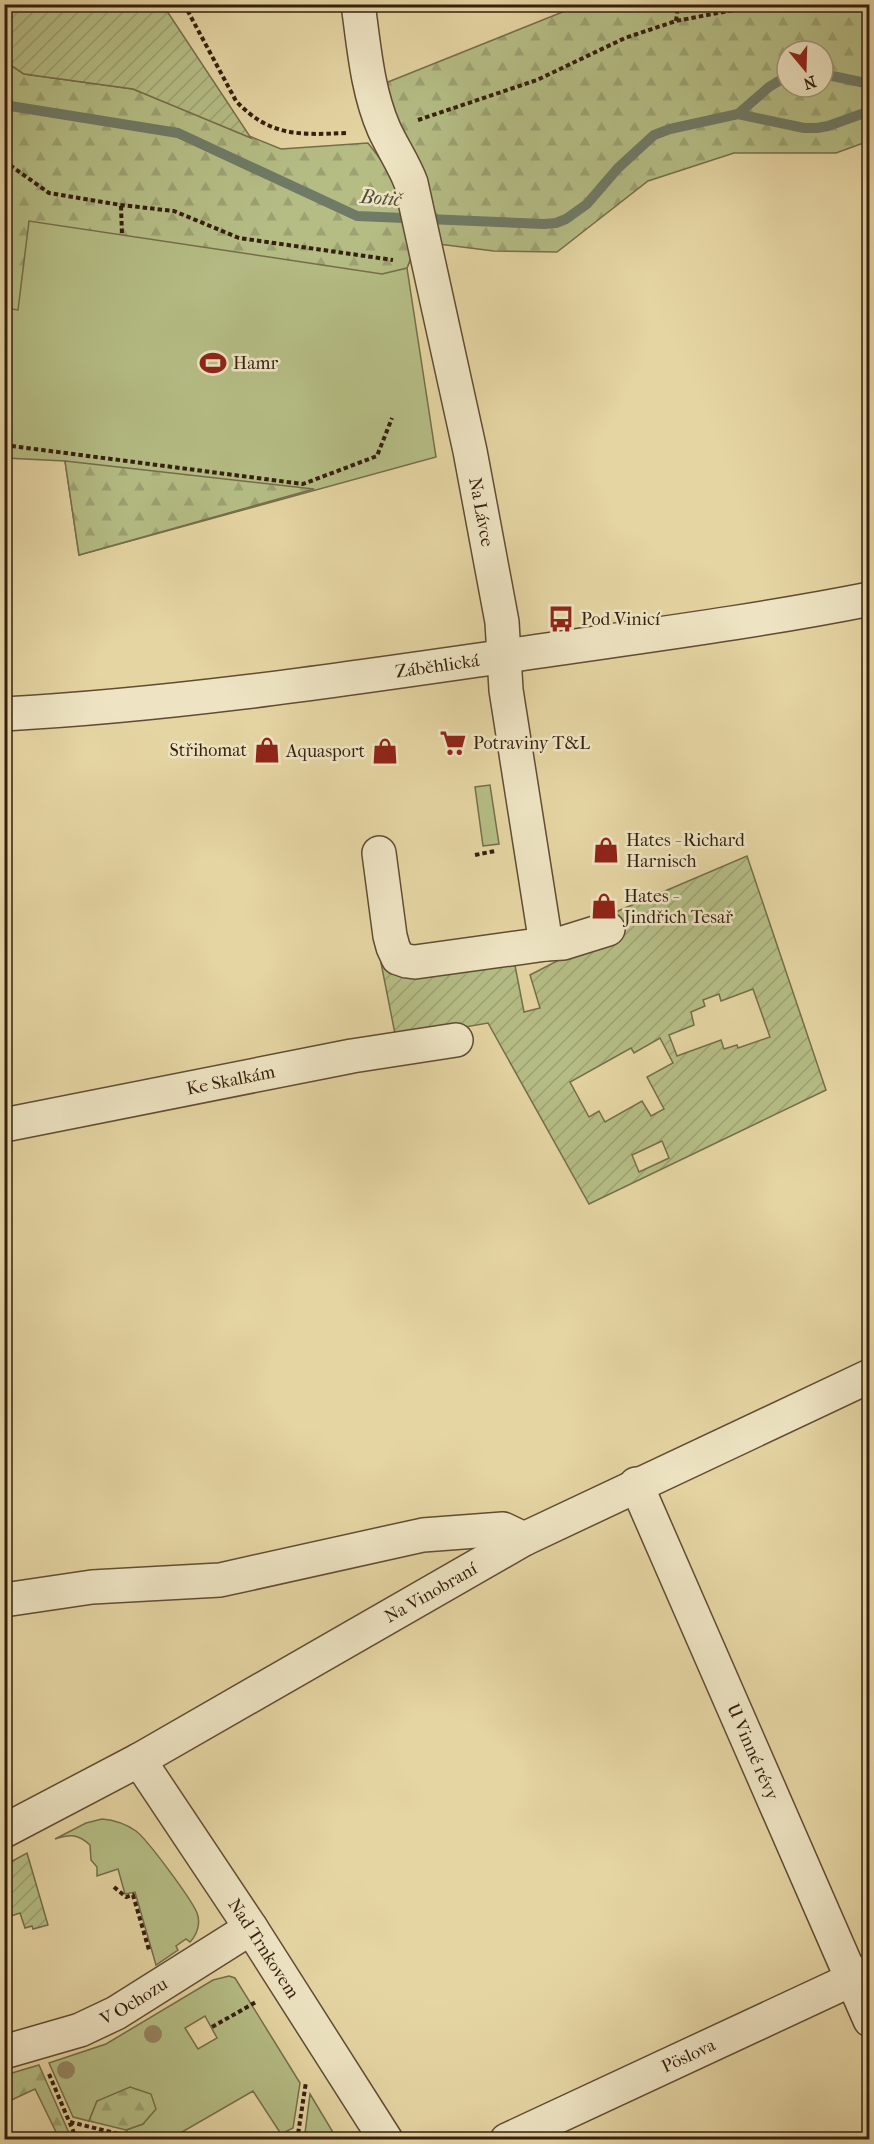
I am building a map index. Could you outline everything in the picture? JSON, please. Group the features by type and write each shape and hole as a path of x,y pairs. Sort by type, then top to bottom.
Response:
{"street":[{"name":"Na Lávce","path":"358,4 371,92 384,129 404,164 411,183 470,451 500,610 506,690 546,944"},
{"name":"Záběhlická","path":"4,714 155,703 743,622 870,599"},
{"path":"379,853 390,936 398,958 407,962 563,943 608,929"},
{"name":"Ke Skalkám","path":"4,1125 352,1056 456,1040"},
{"name":"Na Vinobraní","path":"4,1831 139,1760 524,1539 636,1484 870,1376"},
{"name":"U Vinné révy","path":"636,1484 861,1975 870,2020"},
{"path":"4,1600 92,1587 220,1580 423,1535 503,1529 524,1539"},
{"name":"Nad Trnkovem","path":"139,1760 251,1928 386,2139"},
{"name":"V Ochozu","path":"4,2052 80,2030 116,2013 251,1928"},
{"name":"Pöslova","path":"507,2139 861,1975"}],"path":[{"path":"184,4 236,101 258,121 286,133 311,135 347,133"},
{"path":"676,21 678,4"},
{"path":"384,129 427,118 537,80 625,38 676,21 765,4"},
{"path":"4,161 49,194 174,211 239,238 429,260"},
{"path":"121,205 122,235"},
{"path":"4,445 303,484 377,456 392,418"},
{"path":"114,1887 126,1896 133,1895 152,1960"},
{"path":"212,2027 259,2000"},
{"path":"45,2064 76,2139"},
{"path":"301,2139 298,2134 307,2075"},
{"path":"70,2122 123,2135 126,2139"},
{"path":"290,2139 298,2134"}],"green space":[{"path":"4,5 163,5 251,138 133,89 24,74 5,61"},
{"path":"580,5 869,5 869,141 836,153 734,153 648,181 557,252 494,251 438,244 416,245 407,268 382,274 29,221 18,310 5,308 4,61 24,74 133,89 281,149 368,143 401,186 383,84"},
{"name":"Hamr","path":"4,128 416,245 407,268 436,457 79,555 65,461 5,458"},
{"path":"65,461 314,489 79,555"},
{"path":"490,785 499,844 483,846 475,787"},
{"path":"747,856 826,1090 589,1204 488,1023 396,1039 381,963 395,971 513,955 524,1012 540,1008 530,975 567,956 604,917","holes":["753,989 770,1037 738,1048 737,1045 724,1049 721,1040 677,1056 669,1035 694,1025 691,1012 705,1006 703,1000 719,994 721,1001","660,1038 673,1063 647,1077 664,1109 651,1116 642,1101 605,1122 599,1111 589,1117 570,1082 631,1048 634,1053","662,1141 669,1158 639,1172 632,1155"]},
{"path":"102,1819 124,1824 142,1836 178,1883 197,1913 198,1925 190,1942 186,1939 176,1946 178,1950 156,1965 135,1892 125,1894 118,1869 97,1876 97,1867 91,1860 90,1845 74,1836 55,1839 86,1823"},
{"path":"27,1853 48,1925 33,1929 32,1926 25,1928 20,1913 5,1918 5,1865"},
{"path":"229,1976 235,1978 300,2083 293,2128 281,2134 253,2091 170,2139 133,2139 126,2130 143,2124 97,2101 89,2121 73,2117 49,2063 106,2044 213,1980","holes":["205,2016 217,2038 198,2049 185,2028"]},
{"path":"39,2065 69,2133 59,2138 35,2089 5,2103 5,2075"},
{"path":"130,2087 151,2094 156,2109 143,2124 126,2130 89,2121 97,2101"},
{"path":"310,2094 337,2139 309,2139 305,2133"}],"waterway":[{"name":"Botič","path":"835,77 870,84"},
{"name":"Botič","path":"738,114 775,83"},
{"name":"Botič","path":"4,105 178,133 357,216 544,224 566,219 587,204 618,168 654,135 670,129 738,114 804,128 817,128 870,111"}],"place":[{"name":"Hamr","path":"213,363"},
{"name":"Pod Vinicí","path":"561,619"},
{"name":"Potraviny T&L","path":"453,743"},
{"name":"Střihomat","path":"267,750"},
{"name":"Aquasport","path":"385,751"},
{"name":"Hates - Richard Harnisch","path":"606,850"},
{"name":"Hates - Jindřich Tesař","path":"604,906"}]}
